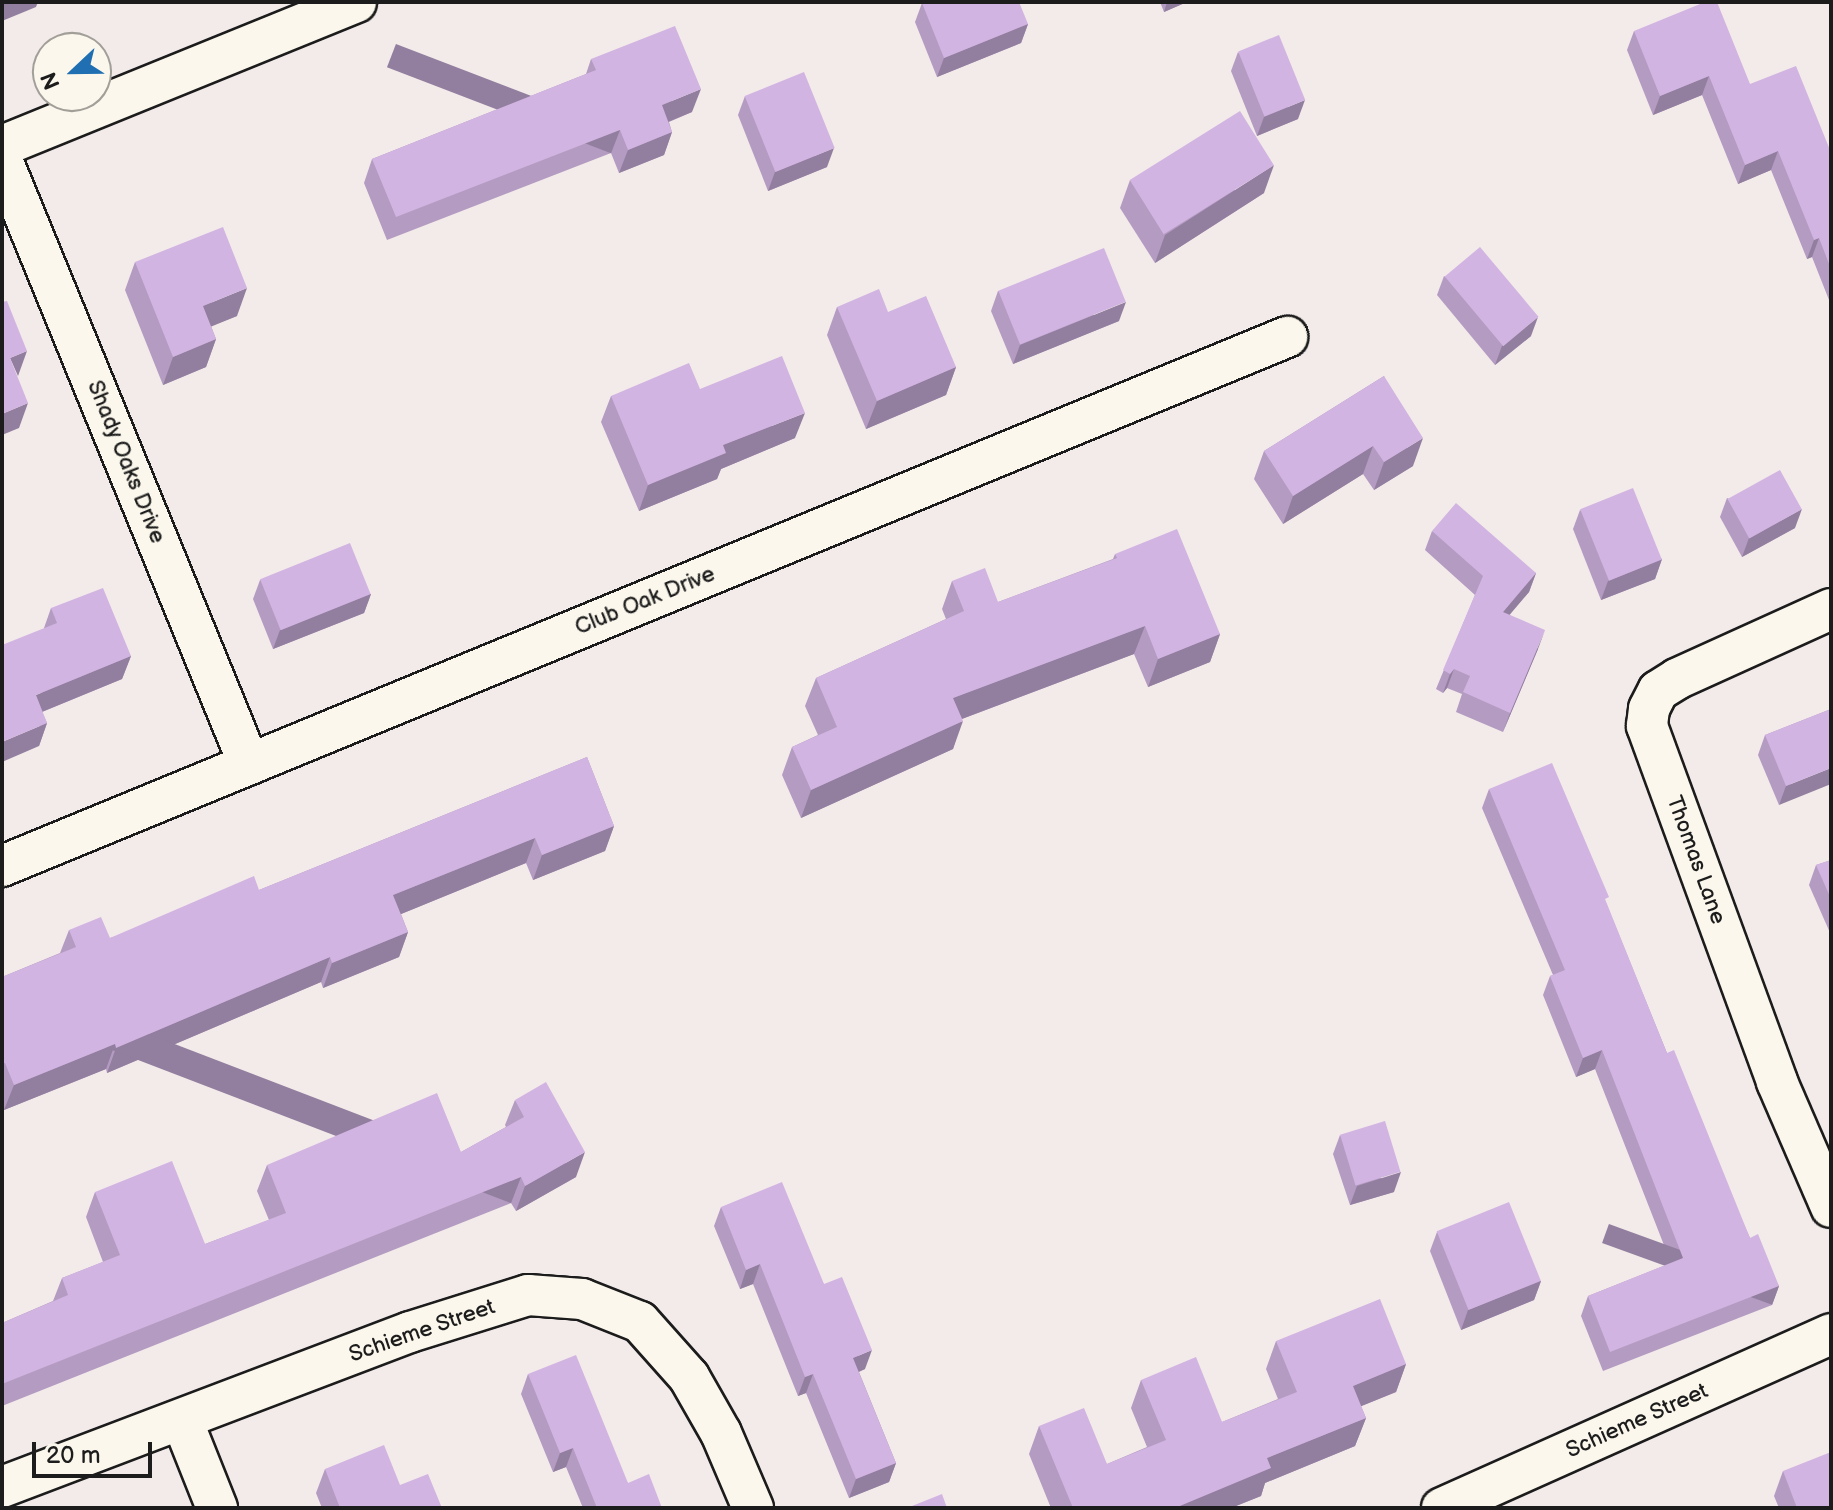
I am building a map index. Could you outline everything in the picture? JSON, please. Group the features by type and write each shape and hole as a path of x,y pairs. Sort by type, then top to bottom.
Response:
{"street":[{"path":"2,146 356,2"},
{"name":"Shady Oaks Drive","path":"2,160 249,764"},
{"name":"Club Oak Drive","path":"2,866 1287,337"},
{"name":"Thomas Lane","path":"1831,609 1677,679 1658,691 1649,709 1647,726 1777,1082 1831,1207"},
{"name":"Schieme Street","path":"2,1487 410,1332 528,1295 582,1299 640,1322 689,1377 721,1433 753,1508"},
{"name":"Schieme Street","path":"1442,1508 1831,1334"},
{"path":"182,1420 217,1508"}],"building":[{"path":"1019,2 1028,24 944,58 922,3"},
{"path":"1705,2 1717,2 1750,84 1796,66 1831,149 1831,269 1819,238 1814,240 1778,151 1745,165 1709,76 1660,96 1634,31"},
{"path":"675,26 701,89 662,105 672,132 628,150 620,130 396,217 372,159 596,70 591,59"},
{"path":"1279,35 1305,100 1264,116 1238,51"},
{"path":"804,72 835,148 775,172 745,96"},
{"path":"1240,111 1274,165 1164,234 1130,180"},
{"path":"223,227 247,288 203,306 216,339 173,357 135,262"},
{"path":"1480,247 1538,317 1503,346 1445,277"},
{"path":"1104,248 1126,302 1020,344 998,291"},
{"path":"879,289 888,312 926,296 956,367 877,401 837,307"},
{"path":"7,301 27,351 10,358 28,403 2,414 2,302"},
{"path":"782,356 805,413 723,445 726,453 648,485 611,396 689,363 700,389"},
{"path":"1384,376 1423,438 1384,462 1373,446 1293,496 1264,451"},
{"path":"1780,470 1802,509 1749,538 1728,499"},
{"path":"1633,488 1662,559 1609,581 1580,509"},
{"path":"1456,503 1536,573 1503,612 1545,630 1510,713 1463,692 1470,676 1454,669 1450,674 1443,670 1483,576 1432,531"},
{"path":"1177,529 1220,634 1158,659 1145,626 953,698 963,721 811,790 792,747 837,727 816,678 964,611 952,581 985,568 998,602 1117,558 1115,554"},
{"path":"350,543 371,594 281,630 260,579"},
{"path":"103,588 131,656 36,695 47,723 2,742 2,645 57,623 51,608"},
{"path":"1831,709 1831,768 1786,786 1765,735"},
{"path":"587,757 614,826 542,855 535,838 393,895 408,932 332,963 330,957 116,1048 115,1044 14,1085 5,1063 2,1064 2,977 76,947 69,930 101,917 110,938 254,876 259,890"},
{"path":"1552,763 1609,897 1605,899 1667,1053 1674,1050 1750,1238 1758,1234 1779,1286 1610,1352 1588,1296 1683,1258 1602,1050 1583,1058 1550,976 1565,970 1489,789"},
{"path":"1831,860 1831,899 1816,865"},
{"path":"546,1082 585,1152 525,1186 521,1177 2,1384 2,1323 68,1295 62,1278 120,1255 95,1192 172,1161 205,1244 286,1213 267,1165 437,1093 461,1152 524,1117 515,1100"},
{"path":"1385,1121 1400,1172 1356,1185 1340,1135"},
{"path":"782,1182 824,1284 842,1277 872,1350 853,1358 896,1463 856,1479 813,1374 805,1377 760,1264 746,1270 721,1207"},
{"path":"1509,1202 1541,1281 1469,1310 1437,1231"},
{"path":"1380,1299 1406,1364 1353,1386 1366,1418 1267,1458 1271,1468 1175,1508 1073,1508 1039,1426 1084,1408 1107,1464 1166,1440 1141,1380 1196,1357 1222,1422 1297,1392 1276,1341"},
{"path":"576,1355 628,1483 649,1474 662,1508 597,1508 573,1448 560,1453 528,1374"},
{"path":"384,1445 400,1485 428,1474 442,1508 340,1508 325,1469"},
{"path":"1831,1452 1831,1508 1797,1508 1783,1471"},
{"path":"942,1494 947,1508 907,1508"}]}
